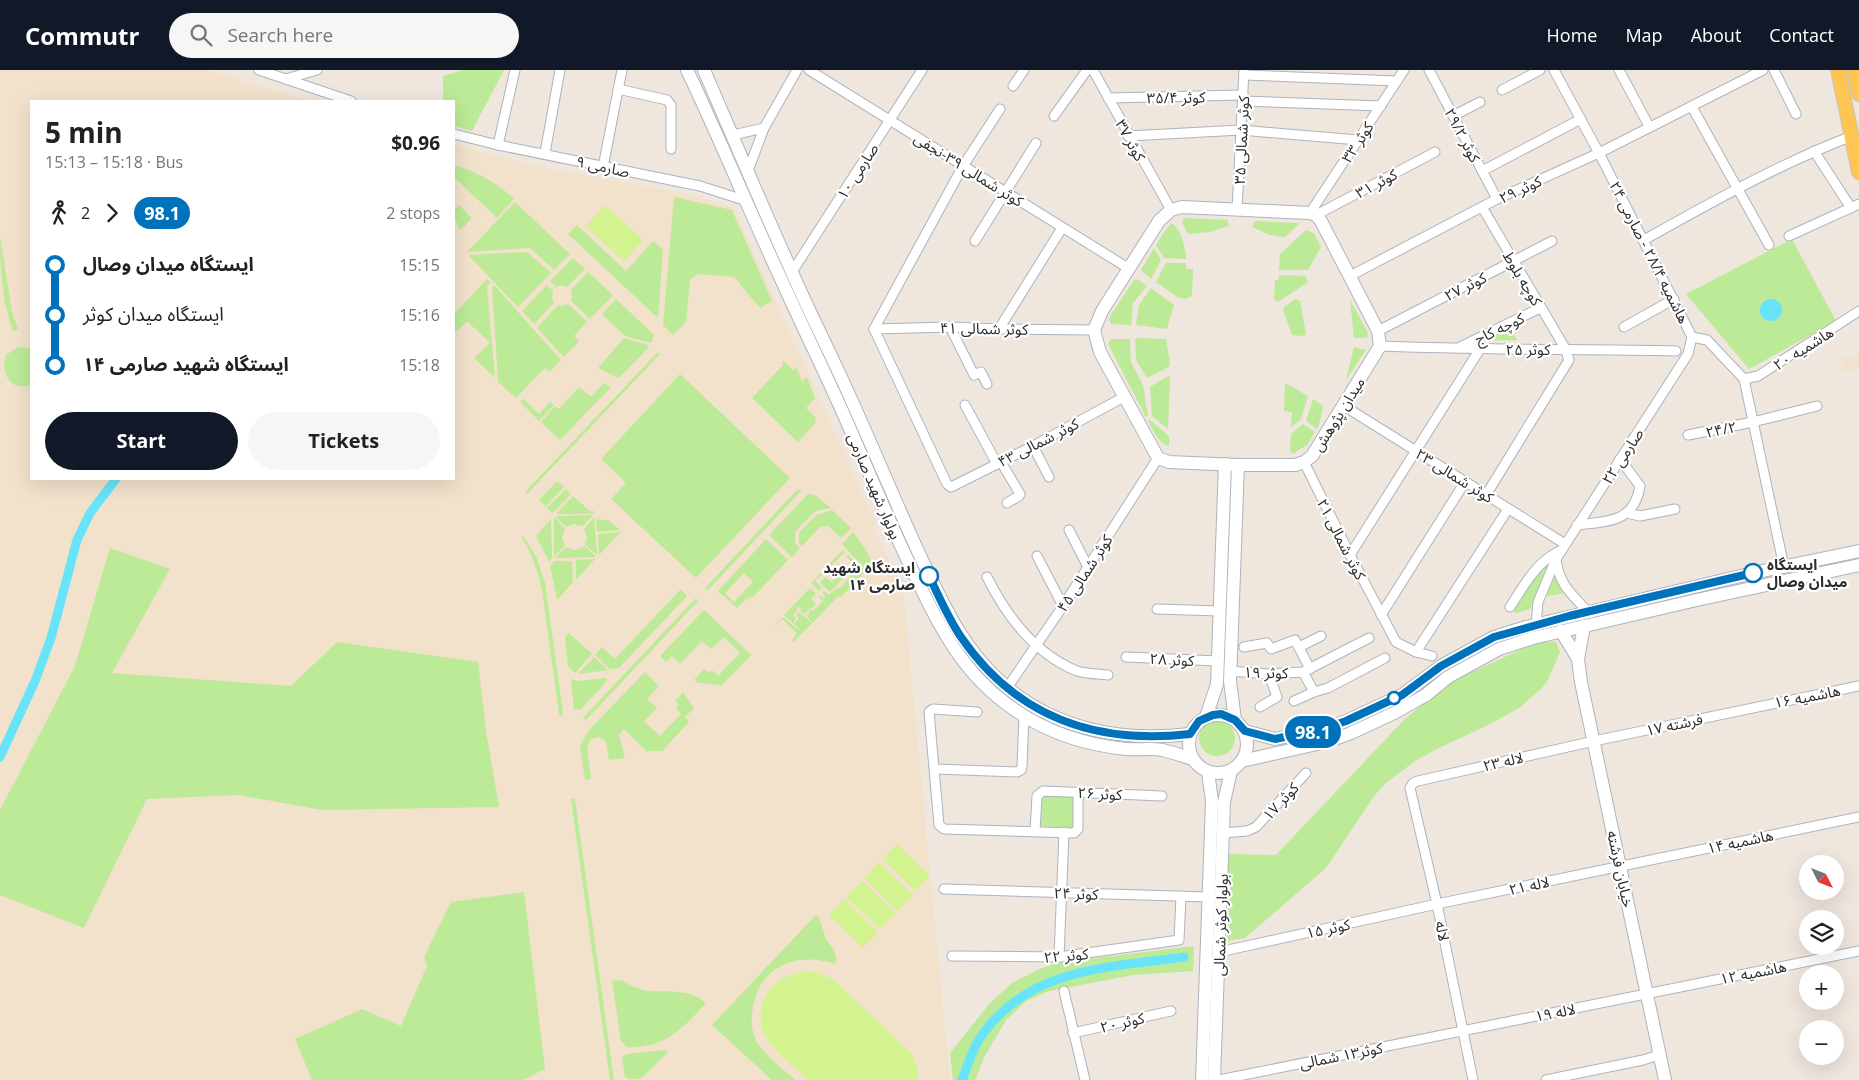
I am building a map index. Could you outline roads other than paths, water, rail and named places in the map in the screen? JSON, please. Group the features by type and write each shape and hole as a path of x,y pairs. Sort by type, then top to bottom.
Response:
{"main road":[{"name":"بولوار شهید صارمی","path":"688,70 780,278 840,405 902,533 960,636 978,659 1019,698 1073,726 1128,736 1163,737 1190,734"},
{"name":"بولوار شهید صارمی","path":"704,70 792,272 852,399 934,616 949,644 968,668 994,694 1024,716 1069,737 1097,745 1127,749 1162,750 1193,759"},
{"path":"1838,70 1859,172"},
{"path":"1854,70 1859,94"},
{"path":"1158,458 1100,352 1094,330 1102,311 1128,268 1159,221 1171,210 1182,207 1313,214 1321,221 1378,331 1380,346"},
{"name":"میدان پژوهش","path":"1158,458 1169,462 1232,465 1295,465 1304,462 1312,456 1380,346"},
{"path":"1206,717 1217,684 1219,611 1232,465"},
{"path":"1232,465 1230,680 1235,720"},
{"path":"1242,761 1248,746 1245,731 1235,720 1221,714 1206,717 1194,727 1190,734 1189,745 1193,759 1208,772 1223,773 1242,761 1330,741 1351,733 1396,712 1426,695 1448,677 1499,649 1533,638 1584,626 1724,587 1784,567 1859,551"},
{"path":"1245,731 1275,739 1326,728 1346,721 1402,695 1441,666 1494,637 1536,625 1588,612 1859,565"},
{"name":"خیابان فرشته","path":"1578,659 1584,626"},
{"name":"خیابان فرشته","path":"1561,631 1578,659 1665,1080"},
{"name":"بولوار کوثر شمالی","path":"1214,1080 1224,802 1230,770"},
{"name":"بولوار کوثر شمالی","path":"1202,1080 1212,801 1208,772"}],"street":[{"path":"259,70 348,100"},
{"path":"286,79 318,70"},
{"path":"498,145 515,70"},
{"path":"545,153 560,70"},
{"path":"603,167 622,70"},
{"path":"748,171 764,128 797,70"},
{"name":"کوثر شمالی ۳۹-نجفی","path":"809,70 1128,268"},
{"name":"صارمی ۱۰","path":"792,272 922,70"},
{"path":"1013,86 1024,70"},
{"path":"1054,116 1087,70"},
{"name":"کوثر ۳۷","path":"1093,70 1128,136 1171,210"},
{"name":"کوثر ۳۳","path":"1313,214 1404,70"},
{"name":"کوثر ۲۹/۲","path":"1429,70 1497,199"},
{"path":"1502,90 1540,70"},
{"name":"هاشمیه ۲۸/۴ - صارمی ۲۴","path":"1554,70 1674,298 1692,337 1707,340 1744,380"},
{"path":"1620,70 1649,126"},
{"name":"کوثر ۲۹","path":"1350,276 1497,199 1599,153 1762,70"},
{"path":"1774,70 1796,114"},
{"path":"1244,73 1397,81"},
{"name":"کوثر شمالی ۳۵","path":"1237,210 1244,73"},
{"path":"618,89 668,100 671,105 671,149"},
{"name":"کوثر ۳۵/۴","path":"1108,98 1243,98 1381,106"},
{"path":"1453,116 1480,102"},
{"path":"1692,107 1769,245"},
{"path":"874,329 963,166 1000,109"},
{"path":"1482,170 1581,119"},
{"path":"732,135 764,128"},
{"path":"1128,136 1241,130 1358,140"},
{"name":"صارمی ۹","path":"456,135 700,186 747,201"},
{"path":"1644,240 1737,188 1814,151 1852,136"},
{"path":"975,241 1036,142"},
{"path":"1789,236 1855,206 1814,151"},
{"name":"کوثر ۳۱","path":"1313,214 1435,152"},
{"name":"کوچه بلوط","path":"1482,207 1512,261 1565,348"},
{"path":"998,329 1062,228"},
{"name":"کوثر ۲۷","path":"1378,331 1552,240"},
{"path":"1624,327 1674,298"},
{"name":"کوچه کاج","path":"1458,348 1540,308"},
{"name":"هاشمیه ۲۰","path":"1744,380 1758,376 1859,312"},
{"path":"950,327 974,375 981,372 987,384"},
{"name":"کوثر شمالی ۴۱","path":"874,329 950,327 1094,330"},
{"name":"کوثر شمالی ۴۳","path":"874,329 947,484 951,487 1124,397"},
{"name":"صارمی ۲۲","path":"1536,625 1538,602 1563,547 1688,354 1692,337"},
{"name":"کوثر ۲۵","path":"1380,346 1676,351"},
{"path":"1486,495 1568,363 1565,348"},
{"path":"1350,555 1480,349"},
{"path":"1744,380 1784,567"},
{"path":"965,405 999,463 1020,494 1007,503"},
{"name":"کوثر شمالی ۲۳","path":"1344,406 1508,509 1563,547"},
{"name":"۲۴/۲","path":"1688,436 1817,406"},
{"path":"1033,446 1049,478"},
{"name":"کوثر شمالی ۴۵","path":"1007,688 1063,606 1158,458"},
{"path":"1577,525 1619,518 1627,513 1638,497 1640,486 1620,459"},
{"name":"کوثر شمالی ۲۱","path":"1304,462 1396,642 1416,652 1432,656"},
{"path":"1381,615 1465,482"},
{"path":"1416,652 1508,509"},
{"path":"1627,513 1640,516 1675,509"},
{"path":"1069,530 1088,567"},
{"path":"1510,607 1535,571 1552,554 1563,547"},
{"path":"1037,556 1063,606"},
{"path":"1556,560 1558,574 1563,584 1588,612"},
{"path":"987,577 996,596 1035,646 1079,671 1108,675"},
{"path":"1157,609 1219,611"},
{"path":"1299,647 1321,636"},
{"path":"1306,671 1369,638"},
{"path":"1244,647 1267,643 1271,649 1295,640 1314,692"},
{"name":"کوثر ۲۸","path":"1126,657 1218,661"},
{"path":"1294,701 1328,688 1385,658"},
{"name":"کوثر ۱۹","path":"1230,671 1269,674 1306,671"},
{"path":"1260,707 1277,697 1269,674"},
{"name":"هاشمیه ۱۶","path":"1755,707 1859,686"},
{"name":"فرشته ۱۷","path":"1594,740 1755,707"},
{"path":"977,712 930,710 929,712 939,824 941,827 944,829 1074,833 1078,829 1078,792"},
{"path":"935,769 1017,772 1022,766 1024,716"},
{"name":"لاله ۲۳","path":"1413,784 1418,781 1594,740"},
{"name":"کوثر ۱۷","path":"1223,833 1247,831 1256,827 1306,774"},
{"name":"لاله","path":"1413,784 1410,788 1437,904 1473,1080"},
{"name":"کوثر ۲۶","path":"1035,831 1037,796 1043,791 1162,796"},
{"name":"هاشمیه ۱۴","path":"1620,866 1859,817"},
{"path":"1059,957 1064,832"},
{"name":"لاله ۲۱","path":"1437,904 1620,866"},
{"name":"کوثر ۲۴","path":"944,889 1209,897"},
{"name":"کوثر ۲۲","path":"952,956 1059,957 1179,940 1181,896"},
{"name":"کوثر ۱۵","path":"1219,952 1437,904"},
{"name":"هاشمیه ۱۲","path":"1647,993 1859,950"},
{"path":"1064,991 1085,1080"},
{"name":"لاله ۱۹","path":"1463,1031 1647,993"},
{"name":"کوثر ۲۰","path":"1074,1033 1171,1011"},
{"name":"کوثر۱۳ شمالی","path":"1219,1080 1463,1031"},
{"path":"1546,1080 1659,1055"}],"water":[{"path":"1771,299 1779,302 1782,310 1779,318 1771,321 1763,318 1760,310 1763,302"}],"waterway":[{"path":"0,757 35,681 51,638 77,540 90,513 115,480"},
{"path":"962,1080 973,1051 982,1035 1001,1013 1023,996 1047,984 1100,968 1184,957"}],"place":[{"name":"ایستگاه میدان وصال","path":"1753,573"},
{"name":"ایستگاه شهید صارمی ۱۴","path":"929,576"}]}
